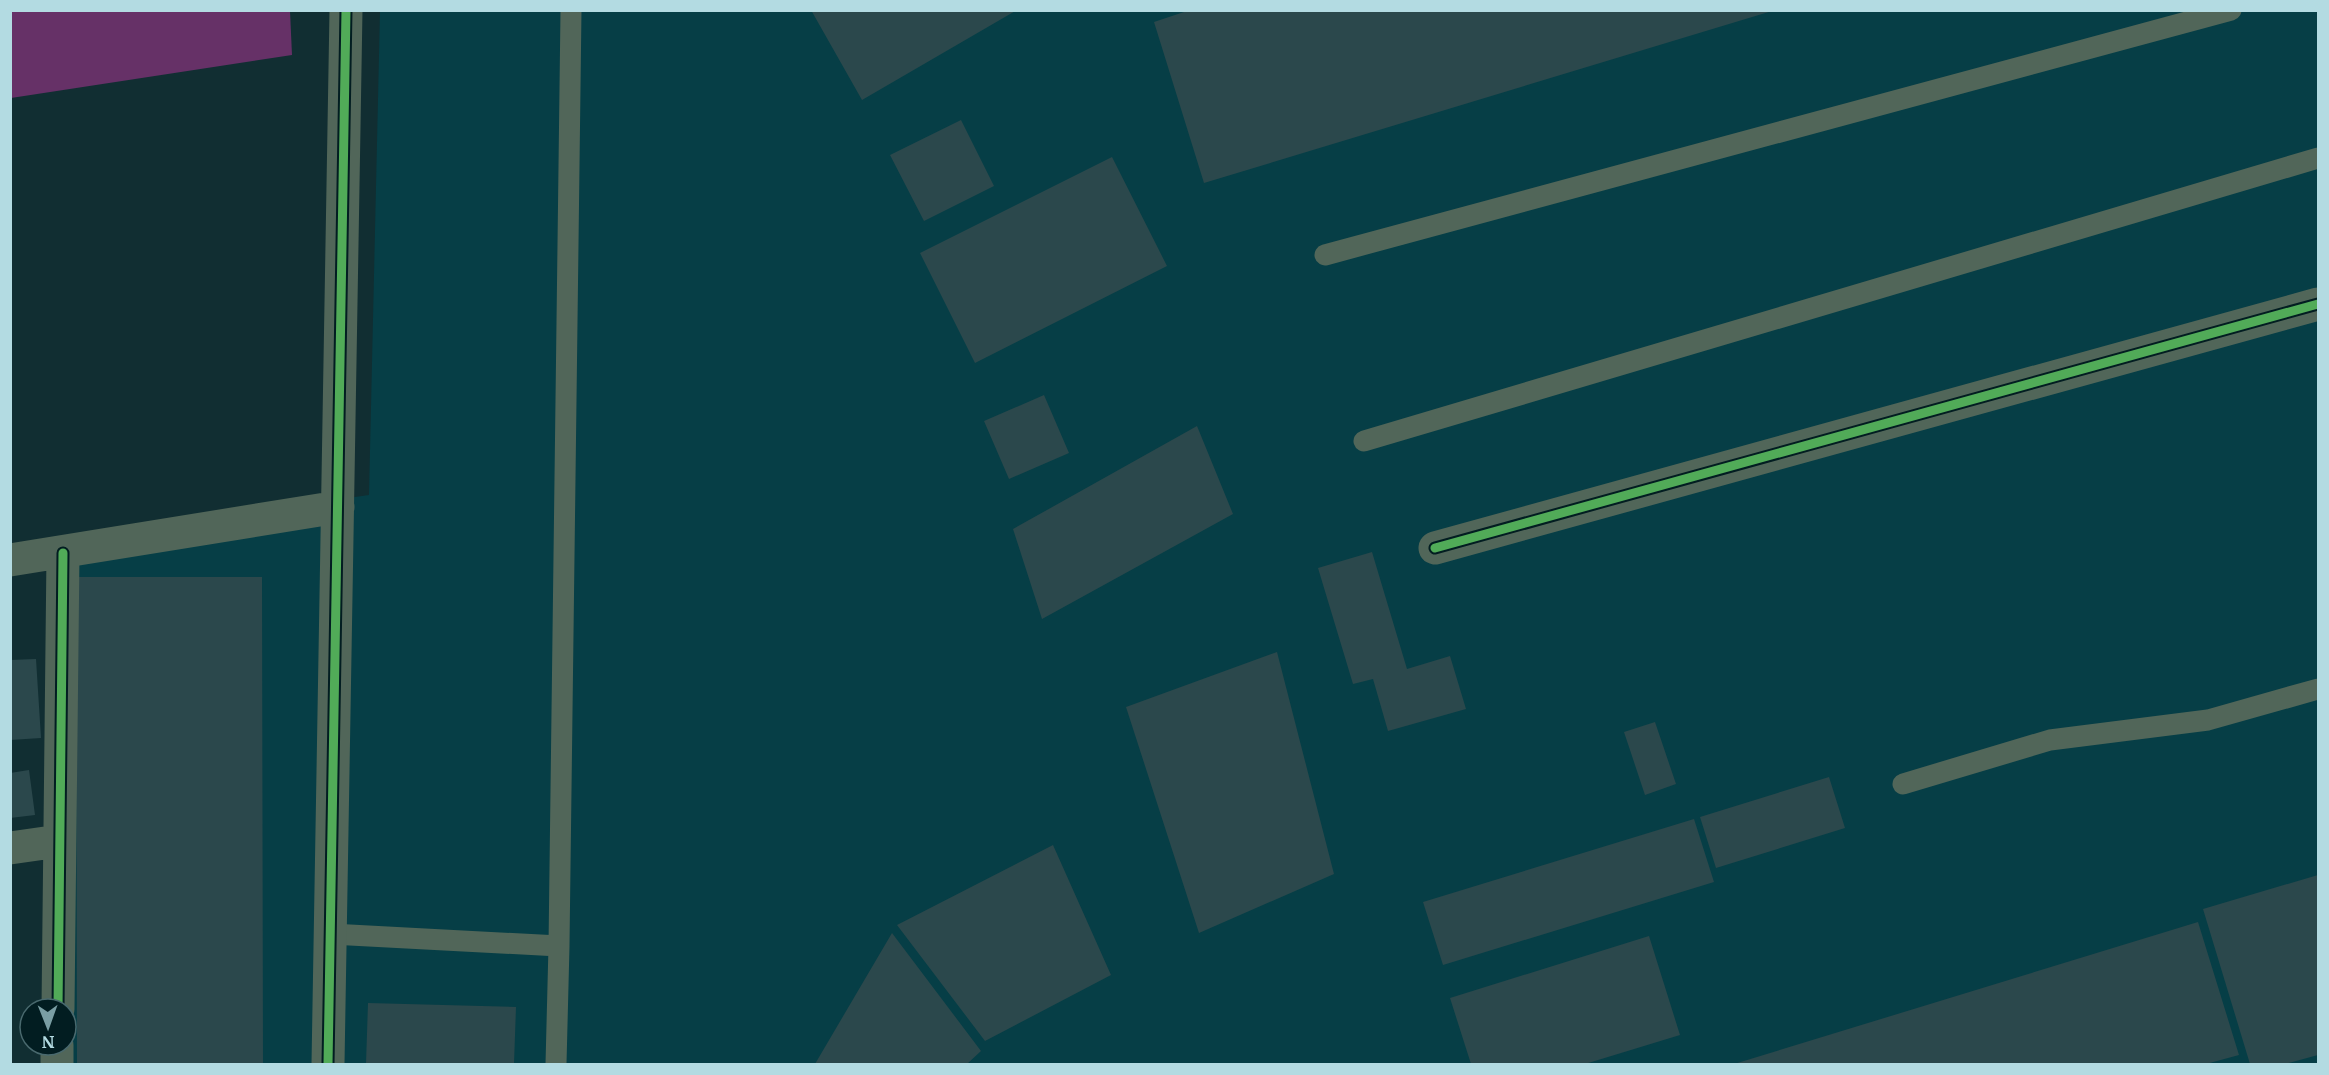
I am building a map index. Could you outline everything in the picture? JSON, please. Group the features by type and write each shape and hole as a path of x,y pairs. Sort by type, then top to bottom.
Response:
{"street":[{"path":"328,1065 346,10"},
{"path":"1436,548 2319,304"},
{"path":"10,560 338,507"},
{"path":"58,997 63,553"},
{"path":"10,848 59,841"}],"lane":[{"path":"556,1065 560,946 571,10"},
{"path":"1325,255 2230,10"},
{"path":"1364,441 2319,158"},
{"path":"1903,784 2050,740 2208,720 2319,689"},
{"path":"331,934 560,946"}],"shaded area":[{"path":"11,10 290,11 292,55 11,98"},
{"path":"380,11 2318,11 2318,1064 59,1064 62,1057 78,1057 78,997 66,997 66,538 369,495"}],"building":[{"path":"811,10 1017,10 862,100"},
{"path":"1190,10 1772,11 1204,183 1154,22"},
{"path":"961,120 994,186 924,221 890,155"},
{"path":"1112,157 1167,266 975,363 920,253"},
{"path":"1044,395 1069,453 1009,479 984,421"},
{"path":"1197,426 1233,514 1042,619 1013,529"},
{"path":"1372,552 1407,669 1450,656 1466,709 1388,731 1373,679 1353,684 1318,568"},
{"path":"76,577 262,577 263,1064 77,1064"},
{"path":"1277,652 1334,874 1199,933 1126,707"},
{"path":"36,659 41,738 10,740 10,660"},
{"path":"1655,722 1676,784 1645,795 1624,732"},
{"path":"29,770 35,815 10,818 10,773"},
{"path":"1829,777 1845,828 1716,868 1700,817"},
{"path":"1694,819 1714,882 1443,965 1423,902"},
{"path":"1053,845 1111,975 985,1041 897,925"},
{"path":"2318,875 2318,1055 2285,1064 2250,1064 2203,909"},
{"path":"2198,922 2239,1055 2206,1064 1734,1064"},
{"path":"892,933 981,1051 967,1064 815,1064"},
{"path":"1649,936 1680,1035 1585,1064 1471,1064 1450,998"},
{"path":"368,1003 516,1007 514,1064 366,1064"}],"cycle path":[{"path":"328,1064 346,10"},
{"path":"1435,548 2318,304"},
{"path":"58,997 63,553"}]}
